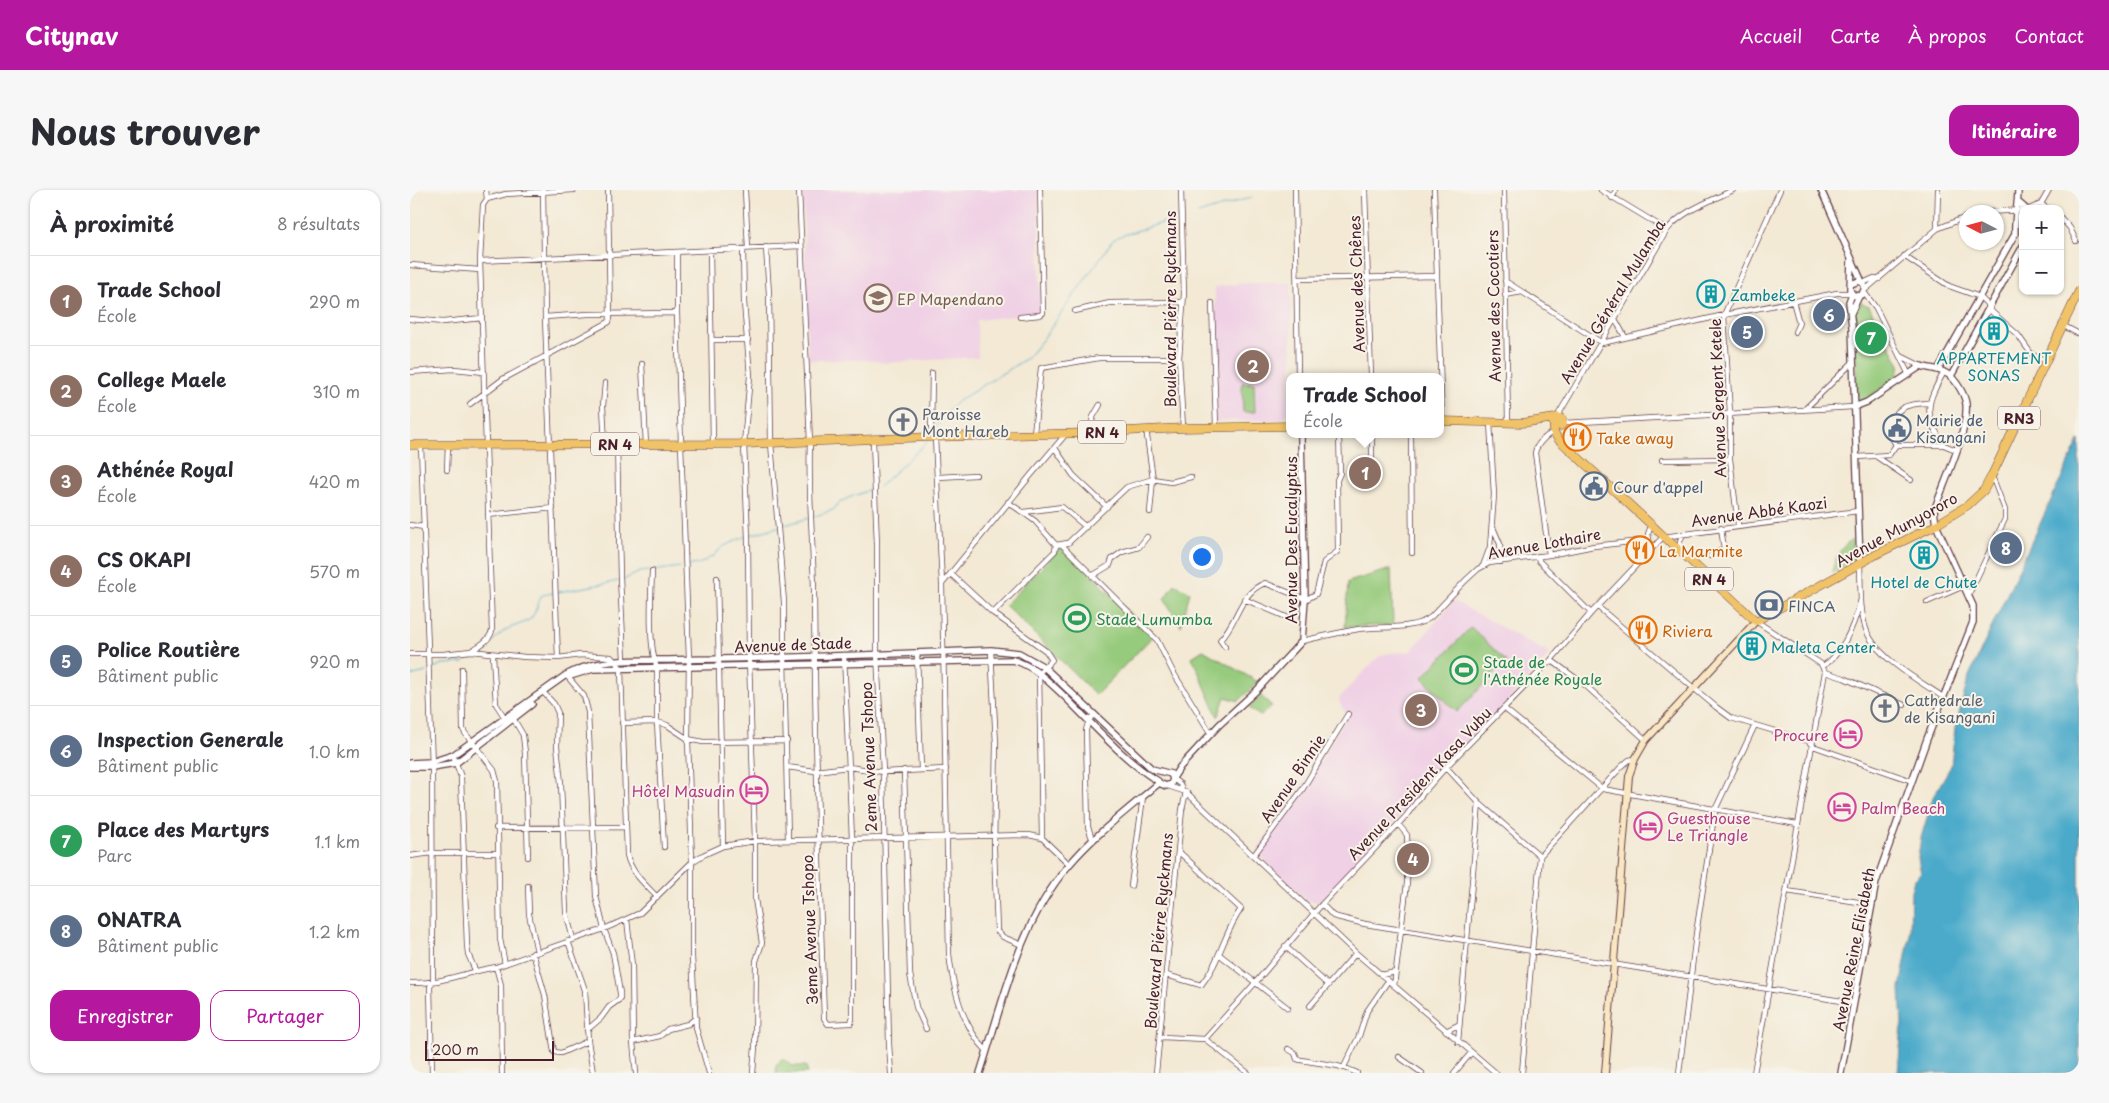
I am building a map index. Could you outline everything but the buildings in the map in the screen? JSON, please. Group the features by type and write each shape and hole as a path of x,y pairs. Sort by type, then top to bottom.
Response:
{"highway":[{"name":"Avenue Munyororo","path":"1756,622 1860,564 1936,525 1977,498 1992,475 2079,291"},
{"path":"1444,421 1537,421 1557,423"},
{"name":"RN 4","path":"1557,423 1558,439 1756,622"},
{"name":"RN 4","path":"410,445 744,444 933,436 1066,434 1216,426 1286,426"}],"main road":[{"path":"1605,1073 1629,776 1635,759 1646,740 1756,622"}],"street":[{"path":"471,651 484,642 492,631 480,270 483,205 487,199 486,190"},
{"path":"487,199 506,194 574,190"},
{"path":"470,404 503,379 609,322 608,190"},
{"path":"745,190 746,248 744,302 750,376 744,444 748,538 755,899 762,943 756,961 756,1047 753,1073"},
{"name":"3eme Avenue Tshopo","path":"800,190 810,442 809,472 816,771 824,1018 828,1024 836,1025 851,1023 852,1019 852,839 844,655"},
{"path":"1020,317 1040,316 1043,313 1040,190"},
{"name":"Boulevard Piérre Ryckmans","path":"1181,190 1183,302 1179,358 1183,428"},
{"path":"1295,190 1298,373"},
{"name":"Avenue des Chênes","path":"1366,190 1371,373"},
{"path":"1434,190 1439,373"},
{"name":"Avenue des Cocotiers","path":"1504,190 1508,422"},
{"path":"1601,190 1667,230"},
{"path":"1612,198 1616,190"},
{"name":"Avenue Général Mulamba","path":"1557,423 1567,400 1667,230 1674,221 1733,190"},
{"name":"Avenue Sergent Ketele","path":"1738,526 1730,459 1730,412 1724,315 1780,190"},
{"path":"1821,190 1863,282 1863,293"},
{"path":"1937,229 1938,190"},
{"path":"1944,445 1936,433 1928,403 1941,370 2015,234 2015,211 2018,202 2018,190"},
{"path":"2038,205 2041,204 2049,190"},
{"path":"543,191 545,317 548,356 558,658"},
{"path":"2018,202 2021,205"},
{"path":"2004,211 2019,210"},
{"path":"1850,315 1863,293 1904,256 1937,229 1959,220"},
{"path":"2064,221 2070,228 2076,241"},
{"path":"2015,234 2019,235"},
{"path":"480,261 801,246"},
{"path":"766,248 769,294 771,443 784,602 788,840"},
{"path":"710,250 714,444"},
{"path":"1951,376 2021,250"},
{"path":"678,252 677,313 689,659 688,739 692,862 692,957 696,1028 709,1073"},
{"path":"1850,256 1851,289 1849,302 1860,564 1866,630 1885,656 1943,697"},
{"path":"1904,256 1950,286 1980,297 1992,312 2018,335 2032,355 2045,360"},
{"path":"410,265 480,270"},
{"path":"1297,279 1436,276"},
{"path":"1851,289 1854,281 1863,282 1874,278 1879,279"},
{"path":"1505,281 1602,343 1724,315 1851,289 1863,293 1872,303 1908,372"},
{"path":"1505,295 1522,292"},
{"path":"1793,301 1799,323 1795,332"},
{"path":"1075,311 1110,303 1183,302"},
{"path":"1212,303 1216,426"},
{"path":"545,317 677,313"},
{"path":"410,319 443,322 482,318"},
{"path":"1615,319 1625,337"},
{"path":"2062,326 2079,334"},
{"path":"712,340 748,340"},
{"path":"1901,356 1920,366 1941,370 1951,376 1966,403 1965,421 1934,511 1936,525"},
{"path":"1034,434 1041,368 1098,358 1179,358"},
{"path":"1805,409 1852,363"},
{"path":"642,364 646,445"},
{"path":"1549,555 1535,453 1557,423 1730,412 1854,407 1867,402 1899,381 1908,372 1920,366"},
{"path":"410,372 454,369 484,372"},
{"path":"932,373 933,436 938,477 942,584 949,954 957,997 973,1036 986,1050"},
{"path":"605,383 603,406 605,444"},
{"path":"1896,445 1887,429 1897,410 1905,406 1928,403"},
{"path":"1090,433 1093,417 1100,405"},
{"path":"1483,566 1490,547 1494,496 1490,422"},
{"path":"1146,429 1153,479 1150,512"},
{"path":"942,584 1066,434"},
{"name":"Avenue Des Eucalyptus","path":"1301,438 1305,600 1302,641"},
{"path":"1225,647 1220,640 1232,625 1244,599 1251,591 1265,583 1305,600 1316,594 1326,558 1338,551 1337,480 1340,473 1339,438"},
{"path":"1372,438 1372,479"},
{"path":"1411,438 1412,553"},
{"name":"2eme Avenue Tshopo","path":"873,440 877,545 877,662 883,772 888,1044 891,1073"},
{"path":"421,444 431,765 432,982 430,987 432,1073"},
{"path":"617,444 620,583 624,660"},
{"path":"447,470 448,445"},
{"path":"1896,445 1944,445 1956,450"},
{"path":"1857,457 1889,455 1896,445"},
{"path":"1055,448 1072,475 1107,506"},
{"path":"1876,457 1911,480"},
{"path":"1662,460 1730,459"},
{"path":"938,477 976,475"},
{"path":"1968,596 2002,528 2005,518 2005,510 1992,475"},
{"path":"1008,502 1035,521 1056,545 1062,545 1068,543 1128,487 1153,479 1171,482 1191,477"},
{"path":"1024,512 1062,507 1086,527"},
{"path":"488,515 553,508"},
{"name":"Avenue Abbé Kaozi","path":"1663,537 1858,511"},
{"path":"1491,524 1500,544 1501,562"},
{"path":"410,525 424,527"},
{"name":"Avenue Reine Elisabeth","path":"1841,1073 1871,904 1878,875 1943,697 1973,622 1973,606 1936,525"},
{"path":"1651,526 1649,540 1651,548"},
{"path":"1710,556 1724,549 1721,528"},
{"path":"1681,553 1680,546 1683,534"},
{"path":"1092,576 1110,565 1112,559 1122,552 1138,547 1147,537"},
{"name":"Avenue President Kasa Vubu","path":"1205,1039 1322,904 1399,825 1423,793 1446,767 1491,720 1505,709 1663,537"},
{"name":"Avenue Lothaire","path":"1302,641 1360,629 1388,628 1424,622 1465,581 1483,566 1594,546 1649,540"},
{"path":"993,613 1055,551 1056,545"},
{"path":"1062,545 1157,640 1176,678 1211,734"},
{"path":"1538,556 1540,561 1592,613"},
{"path":"652,571 654,660 657,668 657,722 664,848"},
{"path":"952,574 993,613 1046,651 1052,660 1039,673 1042,838"},
{"path":"717,578 723,846"},
{"path":"1927,602 1964,586"},
{"path":"1823,666 1848,638 1855,623 1862,594"},
{"path":"1244,599 1291,619"},
{"path":"1598,607 1731,718 1808,741 1813,746 1912,781"},
{"path":"1754,1073 1825,672 1823,666 1756,622"},
{"path":"1168,786 1180,767 1257,690 1302,641"},
{"path":"991,650 996,744 996,836 994,854 997,931 1003,937 1022,945"},
{"name":"Avenue de Stade","path":"410,763 431,765 474,744 505,718 579,668 624,660 720,659 991,650 1019,654 1044,667 1122,742 1152,768 1164,772"},
{"path":"410,654 471,651 493,655 558,658 580,655 611,657 622,668 622,723 629,862 636,875 657,897"},
{"path":"917,653 921,770"},
{"path":"493,655 496,704 505,718 513,718"},
{"path":"587,1030 601,1018 609,1007 620,999 612,953 596,896 588,712 584,696 568,676 593,669 942,660 1013,660 1039,673 1146,774 1163,786 1184,790"},
{"path":"1551,660 1585,685 1646,740"},
{"path":"462,669 463,729 494,770 497,781 496,828 500,939 505,964"},
{"path":"1825,672 1844,678 1904,705"},
{"path":"410,767 456,762 474,744 513,718 544,693 554,704 558,713 556,746 561,783 566,912 584,990 588,1041 593,1073"},
{"path":"1505,709 1603,789 1797,824"},
{"name":"Avenue Binnie","path":"1254,855 1302,790 1348,714"},
{"path":"1093,841 1088,827 1086,730 1089,720 1094,715"},
{"path":"513,718 523,735 528,857"},
{"path":"622,723 657,722 667,725 688,739 720,743 787,741"},
{"path":"1679,1073 1704,871 1715,810 1755,725"},
{"path":"1118,748 1122,742"},
{"path":"453,755 461,777 467,945 468,954 475,970"},
{"path":"1522,1073 1540,856 1621,767 1629,760 1635,759"},
{"path":"787,767 816,771 849,767 883,772 946,769"},
{"path":"980,1073 1029,924 1069,864 1159,782 1159,775 1180,767"},
{"path":"1446,767 1478,803 1540,856"},
{"path":"904,770 910,974 916,1007 926,1029"},
{"path":"1164,772 1180,784 1184,790 1382,976 1496,1073"},
{"name":"Boulevard Piérre Ryckmans","path":"1156,1073 1184,790"},
{"path":"1131,886 1143,797"},
{"path":"1458,1042 1458,1024 1478,803"},
{"path":"1394,986 1408,856 1407,836 1399,825"},
{"path":"496,828 626,827"},
{"path":"410,983 448,980 475,970 496,967 604,929 640,913 692,862 723,846 755,840 906,839 1029,835 1042,838 1069,864"},
{"path":"1166,975 1201,986 1220,955 1220,948 1241,909 1178,851"},
{"path":"410,856 432,853 498,852"},
{"path":"528,886 529,914 554,1052 560,1053 588,1041"},
{"path":"1787,891 1871,904"},
{"path":"1322,904 1333,916 1401,931 1854,1003"},
{"path":"627,919 632,966 633,1042 636,1073"},
{"path":"1285,946 1327,984"},
{"path":"1310,1006 1356,952"},
{"path":"1220,955 1288,1008"},
{"path":"496,967 502,985 502,1073"},
{"path":"1382,976 1396,972"},
{"path":"1344,1066 1359,1036 1367,1011 1388,981"},
{"path":"633,1042 660,1036 668,1029 688,1024 696,1018"},
{"path":"1446,1031 1458,1024"},
{"path":"1161,1037 1205,1039 1248,1073"},
{"path":"1288,1049 1295,1053 1297,1059 1323,1065 1344,1066 1357,1073"},
{"path":"1454,1073 1471,1053"},
{"path":"1399,1057 1422,1073"}],"shaded area":[{"path":"803,190 1038,190 1041,313 977,320 978,357 883,363 874,360 808,360"},
{"path":"1246,283 1291,283 1292,373 1286,373 1286,415 1281,420 1215,421 1215,287"},
{"path":"1454,601 1550,654 1321,902 1307,901 1256,852 1324,756 1347,715 1340,704 1339,698 1377,658 1384,654 1411,651"}],"green space":[{"path":"1861,303 1869,306 1900,365 1897,377 1859,404 1857,403 1855,310 1857,304"},
{"path":"1242,383 1254,383 1255,412 1243,412"},
{"path":"1852,539 1854,559 1835,572 1832,571 1839,553"},
{"name":"Stade Lumumba","path":"1062,546 1153,636 1096,695 1005,605"},
{"path":"1391,569 1393,625 1345,627 1348,582"},
{"path":"1175,584 1190,592 1181,626 1164,599"},
{"name":"Stade de l'Athénée Royale","path":"1471,627 1506,661 1457,712 1422,678"},
{"path":"1203,650 1258,682 1239,701 1225,697 1218,717 1192,657"},
{"path":"1261,696 1272,706 1260,716 1249,708"},
{"path":"783,1058 792,1066 806,1066 808,1073 776,1073 776,1066"}],"water":[{"path":"2079,440 2079,1073 1898,1073 1902,1025 1900,988 1910,935 1911,892 1914,880 1921,873 1918,857 1921,838 1933,797 1951,766 1955,728 1969,676"}],"waterway":[{"path":"1198,214 1252,197"},
{"path":"933,432 943,416 958,401 1027,358 1043,339 1113,240 1120,236 1178,218"},
{"path":"879,487 928,441"},
{"path":"813,517 833,510 839,503 848,498 872,489"},
{"path":"750,535 809,518"},
{"path":"686,566 699,564 713,556 724,546 746,536"},
{"path":"653,571 680,567"},
{"path":"623,580 640,572 649,571"},
{"path":"482,650 506,630 529,620 534,614 542,595 619,581"},
{"path":"430,670 442,664 463,663 476,654"},
{"path":"410,676 426,672"}],"place":[{"name":"Zambeke","path":"1711,294"},
{"name":"EP Mapendano","path":"878,298"},
{"name":"Inspection Generale","path":"1829,315"},
{"name":"APPARTEMENT SONAS","path":"1994,331"},
{"name":"Police Routière","path":"1747,332"},
{"name":"Place des Martyrs","path":"1871,338"},
{"name":"College Maele","path":"1253,366"},
{"name":"Paroisse Mont Hareb","path":"903,422"},
{"name":"Mairie de Kisangani","path":"1897,428"},
{"name":"Take away","path":"1577,437"},
{"name":"Trade School","path":"1365,473"},
{"name":"Cour d'appel","path":"1594,486"},
{"name":"ONATRA","path":"2006,548"},
{"name":"La Marmite","path":"1640,550"},
{"name":"Hotel de Chute","path":"1924,555"},
{"name":"FINCA","path":"1769,605"},
{"name":"Stade Lumumba","path":"1077,618"},
{"name":"Riviera","path":"1643,630"},
{"name":"Maleta Center","path":"1752,646"},
{"name":"Stade de l'Athénée Royale","path":"1464,670"},
{"name":"Cathedrale de Kisangani","path":"1885,708"},
{"name":"Athénée Royal","path":"1421,710"},
{"name":"Procure","path":"1848,734"},
{"name":"Hôtel Masudin","path":"754,790"},
{"name":"Palm Beach","path":"1842,807"},
{"name":"Guesthouse Le Triangle","path":"1648,826"},
{"name":"CS OKAPI","path":"1413,859"}]}
